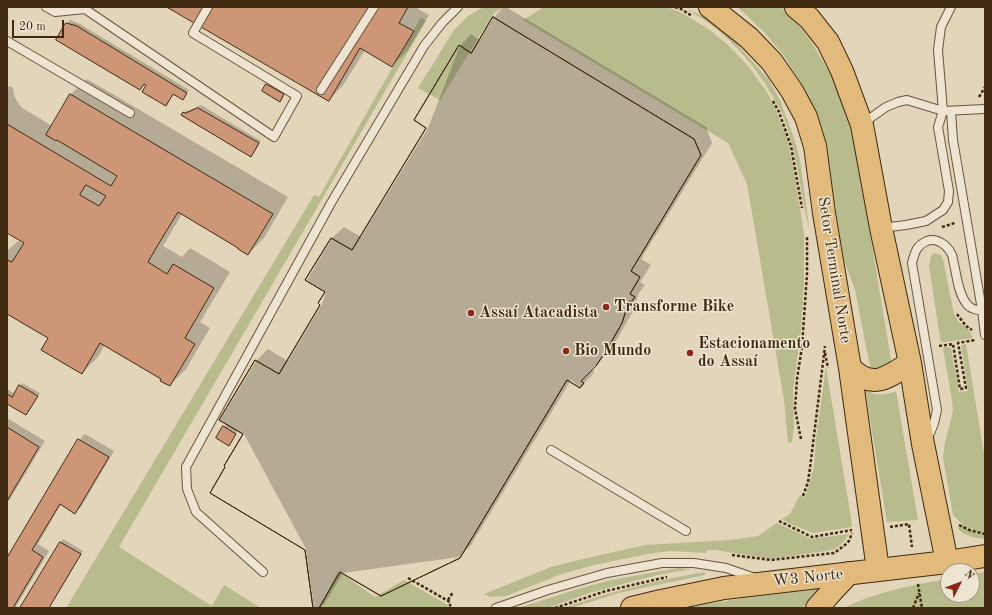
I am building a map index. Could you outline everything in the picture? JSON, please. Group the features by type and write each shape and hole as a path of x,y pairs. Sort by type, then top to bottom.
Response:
{"main road":[{"path":"796,7 809,18 828,42 842,71 862,125 881,228 910,363 923,444 947,562"},
{"name":"Setor Terminal Norte","path":"702,12 749,38 772,62 792,91 806,117 815,146 824,213 840,370 878,570"},
{"path":"840,370 857,374 865,379 875,380 884,379 893,375 910,363"},
{"name":"W3 Norte","path":"632,608 724,588 947,562 985,556"},
{"path":"817,608 849,573"}],"lane":[{"path":"46,7 55,12 84,8 274,137 297,96 192,33 208,7"},
{"path":"321,90 374,7"},
{"path":"263,572 196,512 187,489 186,468 331,203 424,46 442,23 458,7"},
{"path":"951,7 941,27 938,50 947,111 984,310 980,336"},
{"path":"7,41 130,113"},
{"path":"862,125 886,107 908,100 947,111 985,109"},
{"path":"881,228 926,221 943,210 948,202 949,191 938,128 947,111"},
{"path":"923,444 930,434 937,410 912,263 915,252 920,245 929,240 938,240 947,247 952,255 960,292 966,304 976,310 984,310"},
{"path":"551,450 686,531"},
{"path":"496,608 548,590 607,573 662,563 694,563 726,568 769,582"}],"path":[{"path":"675,7 702,12"},
{"path":"971,110 985,87"},
{"path":"772,98 779,112 791,146 802,209"},
{"path":"801,438 795,409 797,379 802,347 806,289 807,235"},
{"path":"955,312 966,326 980,336"},
{"path":"940,354 938,346 953,344 960,389 966,388 958,343 980,336"},
{"path":"803,496 808,482 826,342"},
{"path":"825,353 840,370"},
{"path":"779,521 812,537 853,530"},
{"path":"955,521 969,530 985,534"},
{"path":"725,554 771,560 834,553 849,541 854,524"},
{"path":"888,527 909,524 912,549"},
{"path":"555,608 606,591 668,577"},
{"path":"408,578 448,600 450,602 449,608"},
{"path":"918,584 922,608"},
{"path":"448,600 453,592"},
{"path":"913,608 919,592"}],"green space":[{"path":"484,7 505,7 494,13 440,100 418,88 454,30 468,16"},
{"path":"544,7 667,7 682,13 710,30 728,45 748,66 767,92 788,141 804,234 804,283 801,331 793,391 794,428 792,442 788,443 784,400 747,184 728,143 523,20"},
{"path":"737,7 782,7 794,19 812,43 834,80 848,117 856,148 891,360 891,366 886,372 871,368 869,362 855,290 844,260 823,138 813,108 801,83 784,56 765,33"},
{"path":"687,9 707,18 723,31 736,43 769,80 780,100 795,141 800,160 809,227 793,148 785,121 772,94 757,72 730,41 710,24"},
{"path":"421,17 426,21 119,547 212,606 224,585 261,608 66,608 314,195 319,197"},
{"path":"934,253 941,255 943,259 954,314 959,322 968,329 973,338 942,342 940,338 929,266 931,256"},
{"path":"966,344 985,460 985,539 970,536 958,529 962,524 953,515 943,458 945,442 953,411 943,349 944,347 951,347 959,392 968,391 961,345"},
{"path":"826,367 852,524 851,527 813,533 782,519 790,514 800,495 805,498 814,467 816,438"},
{"path":"865,389 876,394 888,394 896,391 918,520 887,522"},
{"path":"777,523 811,539 849,534 838,547 833,550 770,559 716,550 707,550 706,553 670,551 594,565 562,574 506,596 490,597 484,594 551,567 587,558 645,545 730,540 758,536"},
{"path":"678,568 691,569 626,583 590,593 547,608 518,608 611,580"},
{"path":"338,571 375,597 404,580 448,605 447,608 319,608"},
{"path":"705,572 705,575 619,593 571,608 563,608 633,587"},
{"path":"985,572 985,608 843,608 881,593 940,581 940,603 980,603 980,573"},
{"path":"820,589 802,608 686,608 736,599"}],"building":[{"path":"167,7 408,7 399,23 414,31 392,67 360,48 329,101"},
{"name":"Assaí Atacadista","path":"493,17 694,139 701,155 631,271 640,277 630,294 635,297 631,302 629,301 622,323 608,348 596,366 581,381 584,383 580,388 567,380 460,558 381,596 340,572 319,608 313,608 305,550 210,493 243,434 219,420 255,360 279,374 320,305 318,303 325,292 305,280 331,238 352,250 426,128 414,120 459,45 471,53"},
{"name":"Assaí Atacadista","path":"493,17 694,139 701,155 631,271 640,277 630,294 635,297 631,302 629,301 622,323 608,348 596,366 581,381 584,383 580,388 567,380 460,558 381,596 340,572 319,608 313,608 305,550 210,493 243,434 219,420 255,360 279,374 320,305 318,303 325,292 305,280 331,238 352,250 426,128 414,120 459,45 471,53"},
{"path":"66,23 77,26 187,93 183,100 173,94 166,106 142,92 146,85 144,84 140,90 56,40"},
{"path":"266,84 284,94 280,102 262,91"},
{"path":"70,94 273,214 248,255 178,212 159,243 148,262 167,274 173,264 214,288 185,338 195,344 170,386 160,381 161,379 100,343 82,374 41,350 48,338 7,314 7,260 12,262 24,243 7,233 7,124 111,186 117,176 46,135","holes":["86,185 106,196 99,206 80,195"]},
{"path":"198,108 259,143 251,157 181,115 183,112 185,113"},
{"path":"19,385 38,396 26,415 7,404 7,394 12,397"},
{"path":"223,426 236,434 229,446 216,438"},
{"path":"7,427 39,447 7,501"},
{"path":"78,439 109,457 75,514 60,504 32,550 43,557 13,608 7,608 7,558"},
{"path":"60,542 81,554 49,608 20,608"}],"place":[{"name":"Transforme Bike","path":"606,307"},
{"name":"Assaí Atacadista","path":"471,313"},
{"name":"Bio Mundo","path":"566,351"},
{"name":"Estacionamento do Assaí","path":"690,353"}]}
